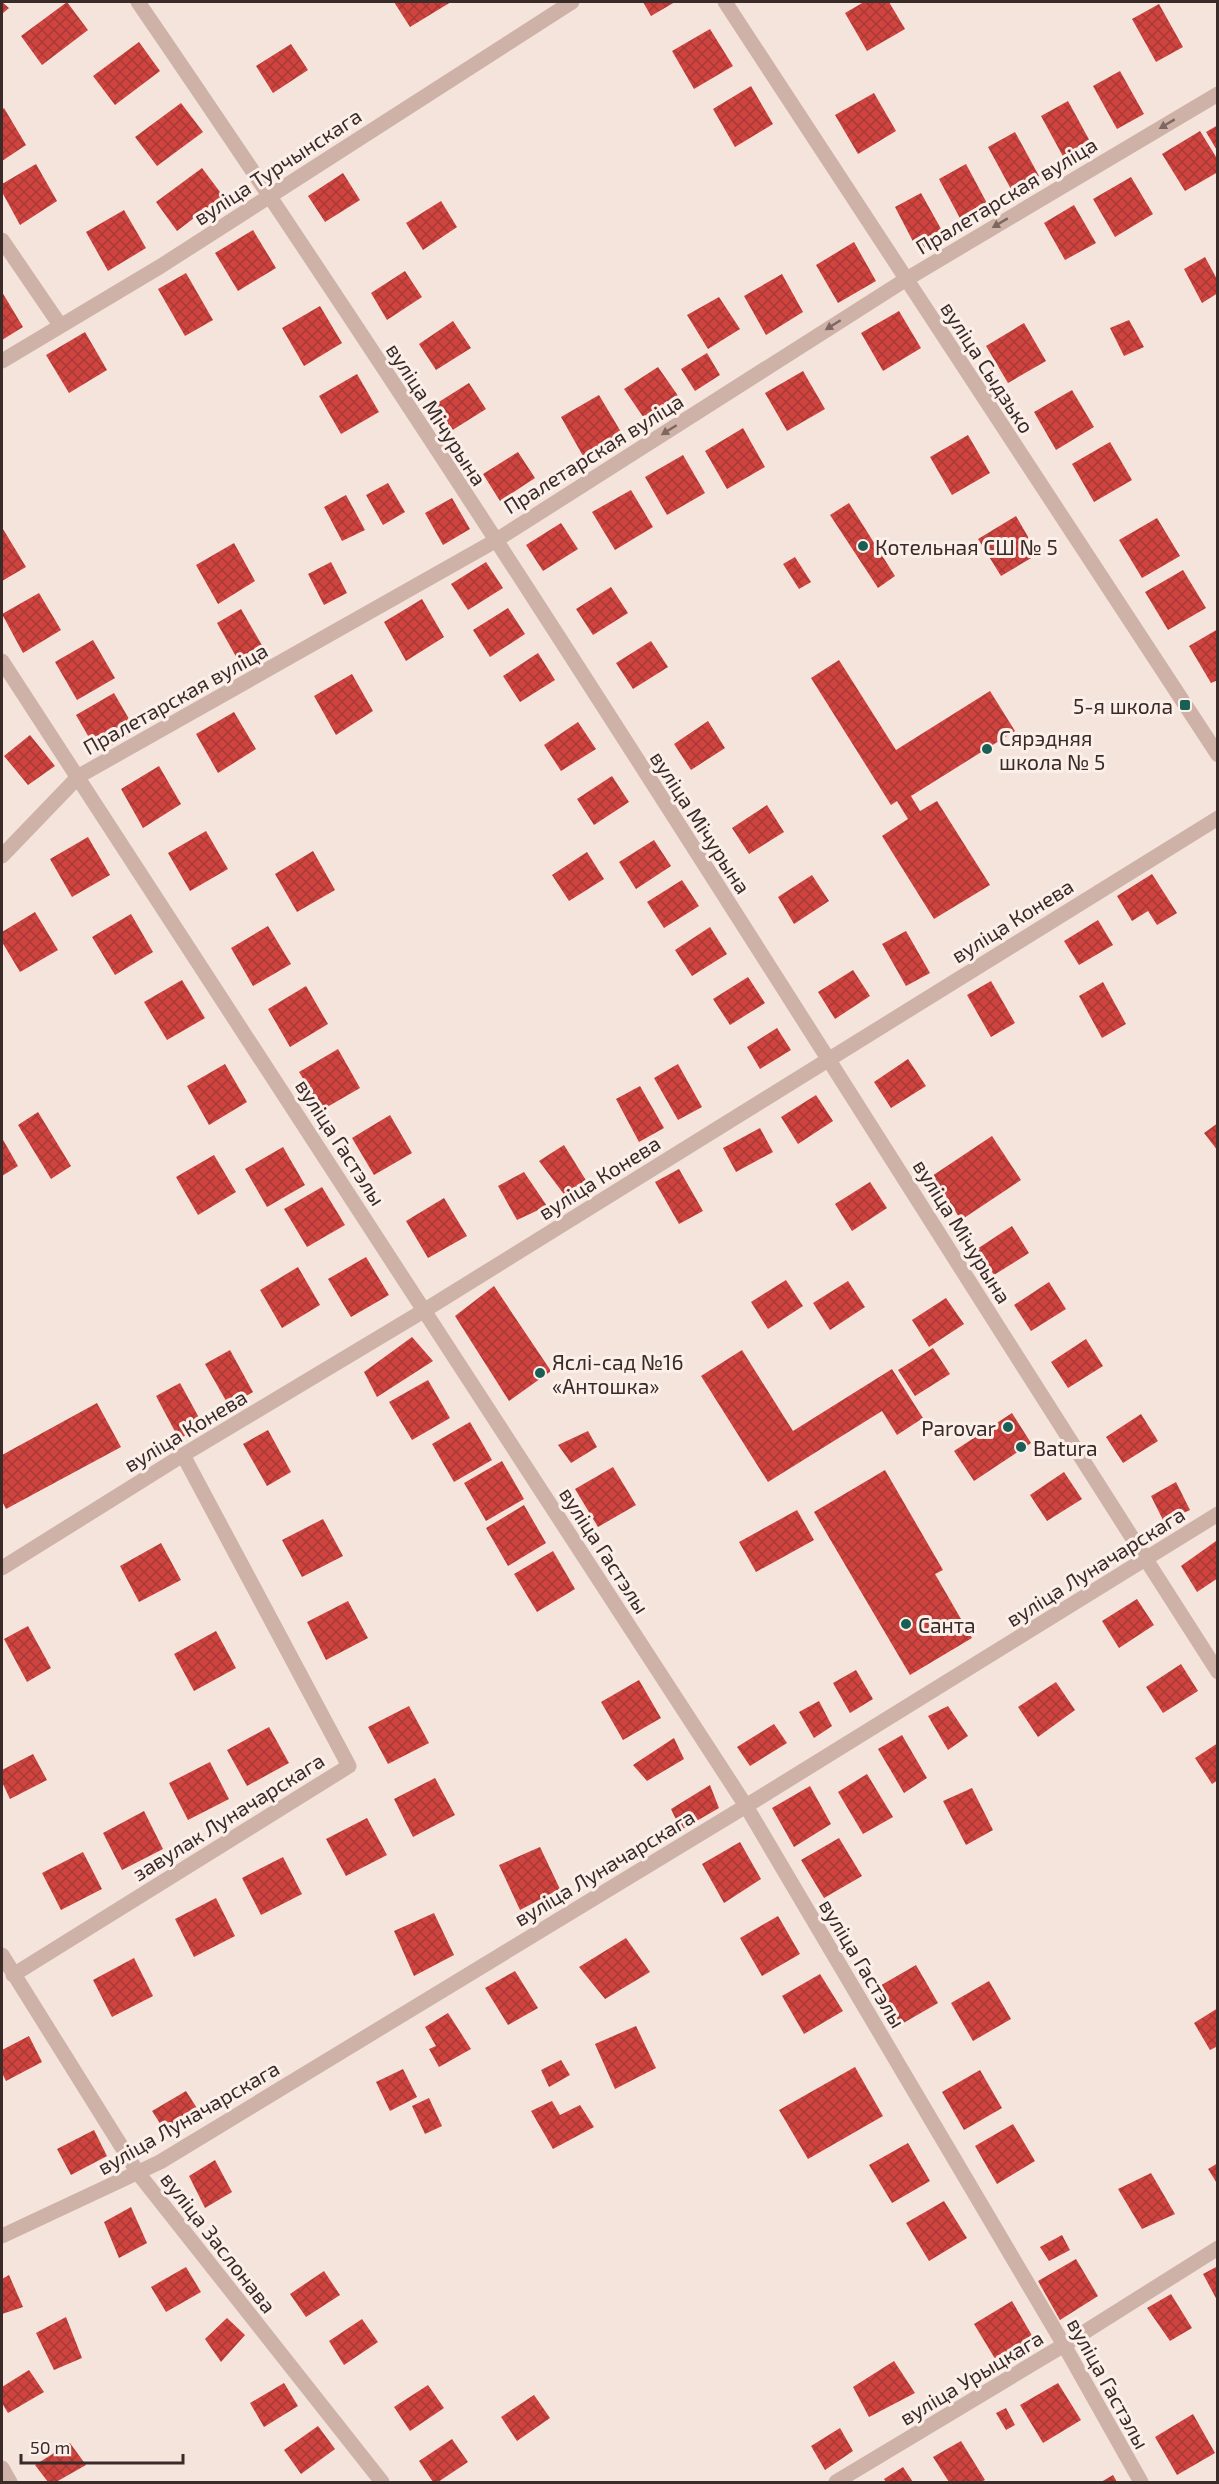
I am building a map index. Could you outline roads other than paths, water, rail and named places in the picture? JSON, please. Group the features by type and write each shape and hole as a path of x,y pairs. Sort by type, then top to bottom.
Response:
{"street":[{"name":"вуліца Мічурына","path":"138,2 270,194 495,541 828,1058 1218,1672"},
{"name":"вуліца Турчынскага","path":"2,361 161,266 572,2"},
{"name":"вуліца Сыдзько","path":"725,2 1218,755"},
{"name":"Пралетарская вуліца","path":"2,856 79,776 495,541 905,280 1218,94"},
{"path":"2,240 60,325"},
{"name":"вуліца Гастэлы","path":"2,661 79,776 746,1806 1064,2345 1141,2482"},
{"name":"вуліца Конева","path":"2,1568 183,1455 425,1310 1218,818"},
{"name":"завулак Луначарскага","path":"13,1975 348,1766 183,1455"},
{"name":"вуліца Луначарскага","path":"2,2236 138,2173 746,1806 1218,1514"},
{"name":"вуліца Заслонава","path":"2,1955 138,2173 382,2482"},
{"name":"вуліца Урыцкага","path":"836,2482 1064,2345 1218,2248"},
{"path":"2,2468 10,2482"}],"place":[{"name":"Котельная СШ № 5","path":"863,546"},
{"name":"5-я школа","path":"1185,705"},
{"name":"Сярэдняя школа № 5","path":"987,749"},
{"name":"Яслі-сад №16 «Антошка»","path":"540,1373"},
{"name":"Parovar","path":"1008,1427"},
{"name":"Batura","path":"1021,1447"},
{"name":"Санта","path":"906,1624"}]}
